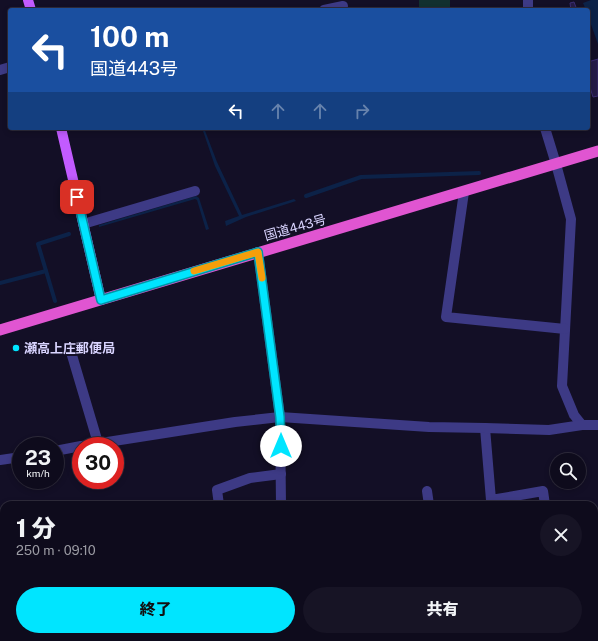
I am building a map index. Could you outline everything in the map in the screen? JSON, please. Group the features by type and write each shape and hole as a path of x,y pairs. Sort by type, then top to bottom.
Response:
{"highway":[{"name":"国道443号","path":"0,330 598,151"}],"main road":[{"path":"61,130 101,300"}],"street":[{"path":"334,8 343,6"},
{"path":"546,130 571,219 562,386 574,415 582,426"},
{"path":"83,224 195,191"},
{"path":"464,192 446,317 565,329"},
{"path":"258,252 280,417 281,501"},
{"path":"71,352 96,437"},
{"path":"124,439 235,422 280,417 430,427 549,430 598,425"},
{"path":"486,428 491,500 543,491 544,501"},
{"path":"0,460 12,458"},
{"path":"218,501 217,490 250,478 281,474"},
{"path":"427,491 428,501"}],"green space":[{"path":"419,0 450,0 450,8 419,8"}],"water":[{"path":"591,0 598,0 598,44 590,22 590,8 585,8 583,3"},
{"path":"203,130 205,130 217,162 242,215 294,199 296,201 246,217 226,226 225,221 239,216 215,166"},
{"path":"196,196 199,198 209,229 206,230 197,200 195,199 99,227 99,225"}],"building":[{"path":"574,2 576,8 571,8 570,3"},
{"path":"598,59 598,96 593,97 590,87 590,61"}],"waterway":[{"path":"306,196 361,177 479,173"},
{"path":"55,301 38,244 69,234"},
{"path":"0,283 46,271"}],"slow traffic":[{"path":"194,271 258,252 262,278"}],"place":[{"name":"瀬高上庄郵便局","path":"16,348"}],"route":[{"path":"77,197 101,300 258,252 280,417 281,446"}]}
